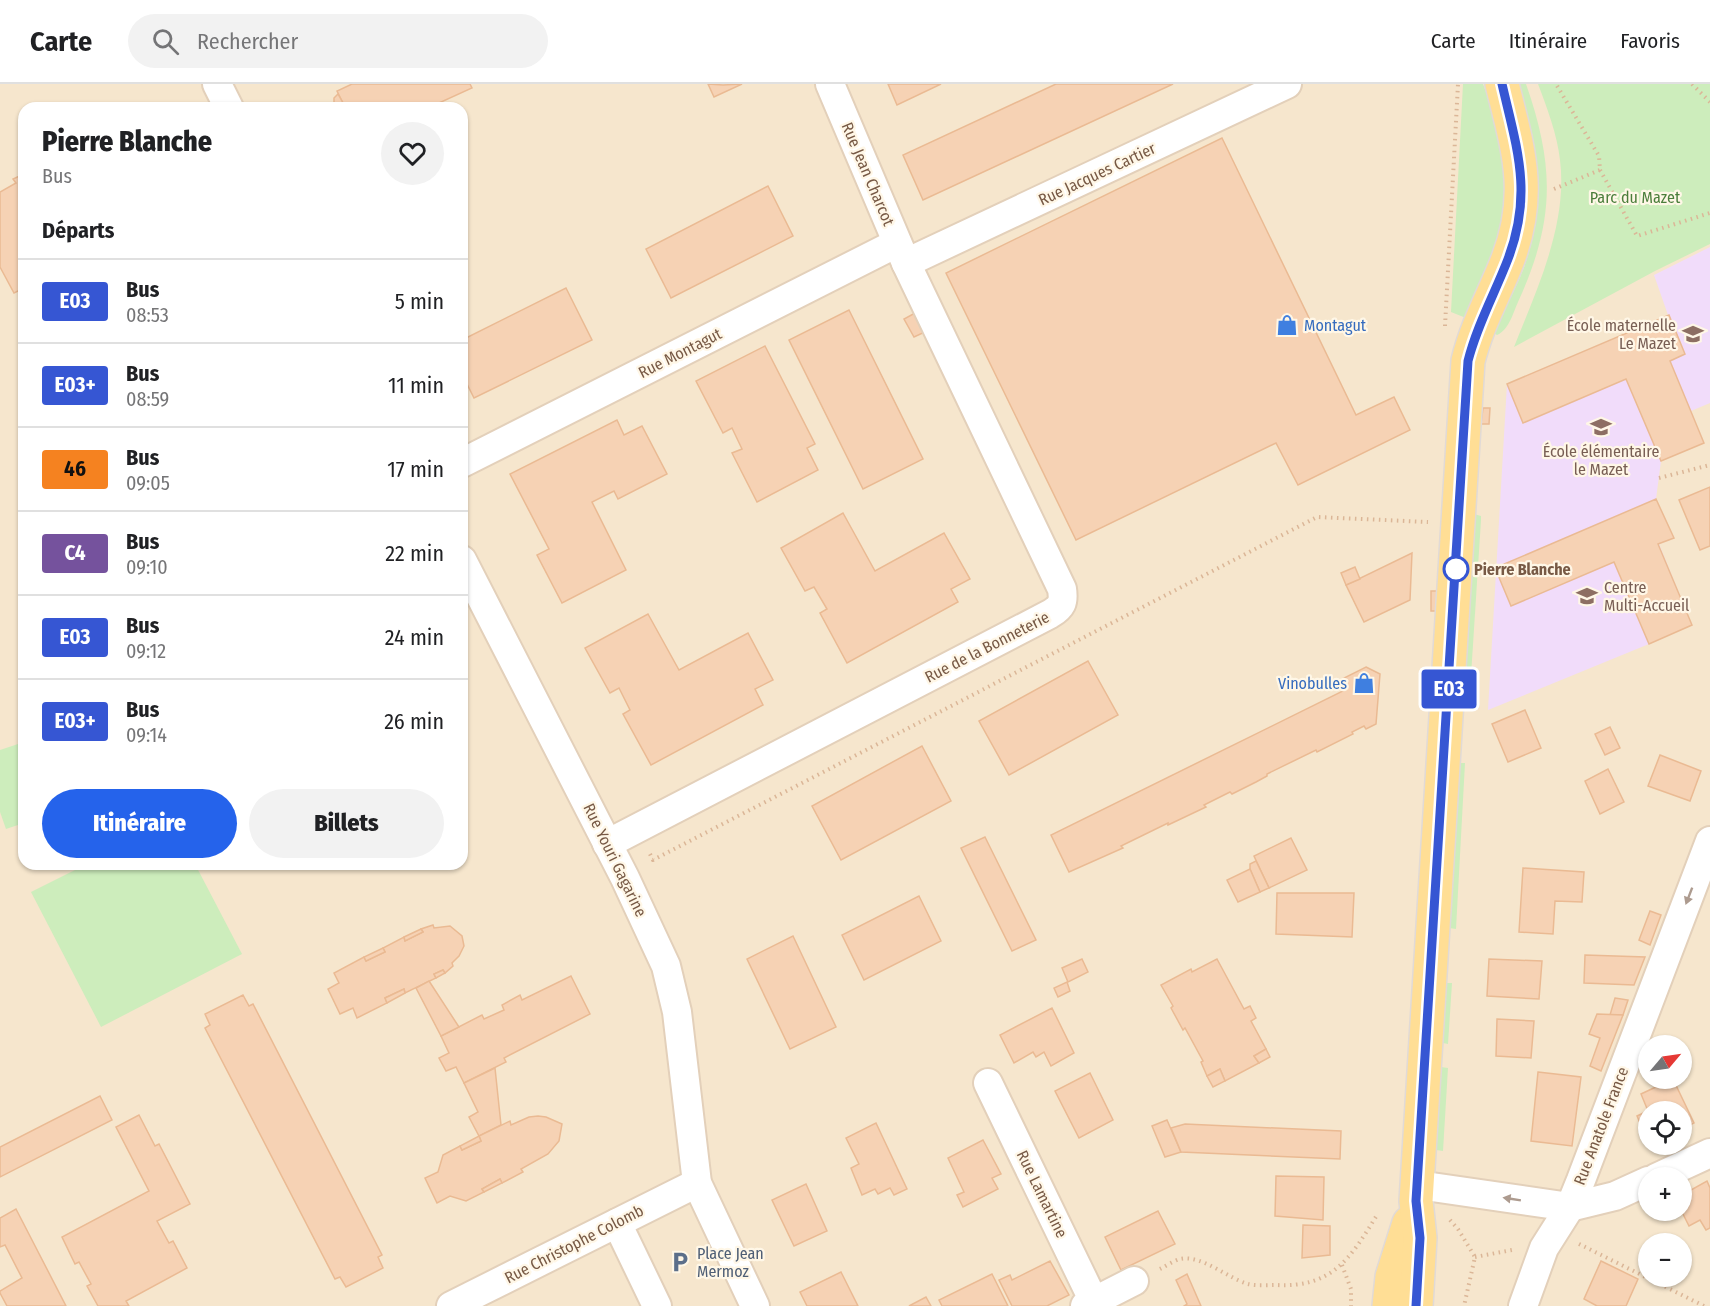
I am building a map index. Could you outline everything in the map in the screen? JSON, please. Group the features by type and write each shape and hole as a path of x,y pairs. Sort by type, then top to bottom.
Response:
{"main road":[{"path":"1416,1306 1420,1238 1417,1193 1468,361 1474,337 1508,259 1522,201 1520,159 1502,84"},
{"path":"1390,1292 1417,1193"}],"street":[{"path":"217,84 225,102"},
{"name":"Rue Jean Charcot","path":"830,84 902,253"},
{"name":"Rue Jacques Cartier","path":"902,253 1287,84"},
{"name":"Rue Montagut","path":"468,460 902,253"},
{"name":"Rue de la Bonneterie","path":"607,844 1060,609 1064,600 1062,589 902,253"},
{"name":"Rue Youri Gagarine","path":"468,572 607,844 666,966 677,1012 697,1183 755,1306"},
{"name":"Rue Anatole France","path":"1522,1306 1544,1248 1570,1207 1710,841"},
{"name":"Rue Lamartine","path":"988,1083 1091,1305"},
{"path":"1680,1167 1710,1153"},
{"name":"Rue Christophe Colomb","path":"451,1306 697,1183"},
{"path":"1417,1193 1570,1207 1615,1196 1638,1186"},
{"path":"617,1223 657,1306"},
{"path":"1091,1305 1134,1281"},
{"path":"1377,1306 1390,1292"}],"path":[{"path":"1556,84 1599,156 1600,170 1637,236 1710,213"},
{"path":"1692,84 1710,102"},
{"path":"1554,189 1600,170"},
{"path":"1554,180 1554,196"},
{"path":"1659,478 1710,465"},
{"path":"637,829 653,860 1317,516 1432,523"},
{"path":"1134,1281 1182,1258 1205,1263 1249,1284 1296,1286 1317,1281 1342,1265 1357,1247 1380,1210"},
{"path":"1447,1217 1475,1257 1464,1306"},
{"path":"1569,1239 1704,1306"},
{"path":"1475,1257 1515,1249"},
{"path":"1342,1265 1351,1289 1351,1306"}],"shaded area":[{"path":"0,84 1710,84 1710,1306 0,1306"},
{"path":"1710,247 1710,403 1691,411 1704,443 1661,461 1656,499 1674,538 1659,544 1692,625 1488,710 1507,384 1668,315 1654,275"}],"green space":[{"path":"1463,84 1483,84 1497,127 1504,171 1502,215 1498,237 1466,318 1451,312"},
{"path":"1518,84 1526,84 1536,114 1546,168 1547,194 1539,245 1530,273 1510,321 1497,335 1494,333 1520,278 1531,246 1538,199 1536,154 1532,131"},
{"name":"Parc du Mazet","path":"1538,84 1710,84 1710,244 1514,347 1549,256 1559,208 1561,184 1559,150"},
{"path":"1474,514 1481,516 1481,520 1469,707 1461,707"},
{"path":"18,744 18,825 6,829 0,812 0,750"},
{"path":"1459,763 1465,763 1456,929 1449,928"},
{"path":"75,870 198,870 242,954 101,1027 31,892"},
{"path":"1446,983 1452,983 1448,1044 1443,1043"},
{"path":"1441,1067 1448,1068 1443,1151 1436,1150"}],"building":[{"path":"352,84 470,84 472,88 441,102 342,102 337,91"},
{"path":"708,84 723,85 742,84 714,97"},
{"path":"888,84 941,84 897,105"},
{"path":"1056,84 1173,84 923,200 903,155"},
{"path":"338,94 342,102 334,102"},
{"path":"1222,138 1356,415 1394,397 1410,430 1298,485 1276,443 1076,540 946,273"},
{"path":"18,177 18,291 14,293 0,267 0,192 16,183 13,179"},
{"path":"768,186 793,236 671,298 646,249"},
{"path":"566,288 592,340 474,398 468,386 468,337"},
{"path":"849,310 923,459 863,489 789,340"},
{"path":"915,313 925,332 914,337 904,319"},
{"path":"1669,315 1685,354 1670,361 1704,443 1661,461 1626,379 1523,423 1507,384"},
{"path":"765,346 815,444 807,448 818,470 757,502 732,453 742,449 732,428 723,433 696,381"},
{"path":"1483,408 1490,408 1489,424 1481,424"},
{"path":"617,420 624,435 642,426 667,474 618,499 614,491 592,502 626,570 562,603 537,555 549,549 510,474"},
{"path":"1710,487 1710,546 1700,550 1679,500"},
{"path":"1656,499 1674,538 1658,544 1692,625 1649,644 1614,562 1511,606 1495,568"},
{"path":"843,513 875,571 944,533 970,579 951,589 958,602 847,663 820,613 827,609 814,587 805,591 781,548"},
{"path":"1412,553 1410,600 1364,622 1346,585"},
{"path":"1355,567 1360,579 1346,585 1341,573"},
{"path":"1431,591 1439,591 1439,611 1431,611"},
{"path":"648,614 679,670 748,633 773,680 755,689 763,705 651,765 623,714 630,710 619,688 610,693 585,648"},
{"path":"1088,661 1118,715 1009,775 979,721"},
{"path":"1366,667 1380,674 1376,724 1366,729 1364,726 1352,732 1353,734 1267,774 1232,794 1230,792 1204,805 1206,807 1168,825 1168,823 1121,846 1123,848 1069,872 1051,835 1347,689 1342,679"},
{"path":"1525,710 1541,748 1508,762 1492,724"},
{"path":"1610,727 1620,748 1605,755 1595,734"},
{"path":"922,746 951,801 841,860 812,806"},
{"path":"1660,755 1701,771 1690,801 1648,786"},
{"path":"1608,769 1624,802 1600,814 1585,781"},
{"path":"985,837 1036,940 1012,951 961,848"},
{"path":"1291,838 1307,870 1269,888 1254,856"},
{"path":"1256,861 1269,888 1260,892 1250,869 1250,864"},
{"path":"1523,868 1584,872 1582,902 1555,901 1553,934 1519,932"},
{"path":"1250,869 1260,892 1238,902 1227,880"},
{"path":"1277,893 1354,893 1352,937 1276,934"},
{"path":"919,896 941,941 864,980 842,935"},
{"path":"1650,911 1661,915 1650,945 1639,940"},
{"path":"433,925 434,928 450,926 462,936 464,946 452,963 453,966 445,973 443,970 434,974 436,978 405,993 404,989 385,998 387,1003 357,1018 353,1008 340,1014 328,989 339,983 334,973 364,957 366,961 385,952 383,948 404,937 405,941 423,932 421,929"},
{"path":"421,929 423,932 405,941 404,937"},
{"path":"793,936 836,1027 790,1049 747,959"},
{"path":"383,948 385,952 366,961 364,957"},
{"path":"1585,955 1645,957 1634,985 1584,983"},
{"path":"1082,959 1088,972 1068,982 1062,968"},
{"path":"1217,959 1244,1009 1250,1006 1256,1018 1251,1021 1266,1049 1254,1056 1259,1063 1225,1081 1220,1069 1207,1076 1201,1062 1203,1061 1185,1028 1183,1030 1161,985 1191,969 1192,972"},
{"path":"1489,959 1542,961 1539,999 1487,996"},
{"path":"443,970 445,973 436,978 434,974"},
{"path":"571,976 590,1014 504,1058 506,1062 464,1083 456,1067 446,1071 439,1058 449,1053 441,1036 482,1015 484,1019 504,1010 502,1005 520,995 522,1000"},
{"path":"429,981 459,1027 441,1036 416,988"},
{"path":"1067,982 1070,991 1058,997 1054,988"},
{"path":"404,989 405,993 387,1003 385,998"},
{"path":"243,995 249,1006 253,1004 382,1255 378,1257 383,1268 346,1287 340,1277 335,1279 205,1028 210,1025 205,1014"},
{"path":"1615,998 1628,1000 1623,1015 1610,1015"},
{"path":"1052,1008 1074,1053 1051,1066 1044,1052 1036,1057 1033,1052 1014,1063 1000,1035"},
{"path":"1597,1014 1623,1015 1601,1071 1590,1066 1600,1038 1589,1034"},
{"path":"1497,1019 1534,1021 1531,1058 1496,1056"},
{"path":"1266,1049 1270,1057 1259,1063 1254,1056"},
{"path":"495,1068 501,1125 479,1136 469,1117 478,1112 464,1083"},
{"path":"1220,1069 1225,1081 1213,1087 1207,1076"},
{"path":"1538,1072 1581,1077 1572,1146 1531,1141"},
{"path":"1090,1073 1113,1120 1079,1138 1055,1091"},
{"path":"1652,1089 1678,1089 1684,1101 1644,1101 1641,1094"},
{"path":"100,1096 112,1120 0,1177 0,1147"},
{"path":"139,1115 155,1146 159,1144 190,1204 157,1221 169,1243 173,1241 187,1268 126,1301 129,1306 98,1306 87,1286 91,1284 79,1262 75,1264 62,1237 149,1191 116,1127"},
{"path":"538,1116 562,1124 559,1141 548,1154 521,1169 523,1172 502,1183 500,1179 482,1189 484,1192 466,1201 450,1196 437,1203 425,1178 438,1172 443,1155 460,1146 462,1150 481,1141 479,1136 510,1121 511,1125 529,1117"},
{"path":"1167,1120 1181,1152 1165,1157 1152,1126"},
{"path":"876,1123 907,1189 894,1195 890,1188 878,1194 875,1189 862,1195 851,1168 859,1164 846,1138"},
{"path":"1185,1124 1341,1131 1340,1159 1181,1152 1171,1128"},
{"path":"479,1136 481,1141 462,1150 460,1146"},
{"path":"983,1140 1001,1174 992,1178 998,1189 963,1207 957,1195 964,1192 948,1158"},
{"path":"1276,1176 1324,1177 1323,1220 1275,1216"},
{"path":"500,1179 502,1183 484,1192 482,1189"},
{"path":"1707,1181 1710,1188 1710,1228 1706,1230 1700,1220 1689,1226 1686,1221 1692,1221 1692,1189"},
{"path":"806,1184 827,1231 794,1246 772,1200"},
{"path":"16,1209 66,1306 7,1306 0,1293 22,1278 5,1245 0,1247 0,1218"},
{"path":"1158,1211 1175,1244 1121,1270 1105,1237"},
{"path":"1303,1225 1330,1226 1330,1255 1302,1258"},
{"path":"1050,1261 1069,1295 1047,1306 1012,1306 999,1280 1010,1275 1012,1280"},
{"path":"1601,1261 1638,1279 1626,1306 1597,1306 1584,1299"},
{"path":"841,1272 858,1306 807,1306 800,1292"},
{"path":"992,1274 1008,1306 942,1306 939,1300"},
{"path":"1187,1274 1201,1306 1184,1306 1187,1304 1176,1280"},
{"path":"926,1297 931,1306 909,1306"}],"bus line":[{"name":"E03","path":"1416,1306 1420,1238 1416,1201 1468,361 1474,337 1508,259 1522,201 1521,171 1502,84"}],"place":[{"name":"Montagut","path":"1287,325"},
{"name":"École maternelle Le Mazet","path":"1693,334"},
{"name":"École élémentaire le Mazet","path":"1601,427"},
{"name":"Pierre Blanche","path":"1456,569"},
{"name":"Centre Multi-Accueil","path":"1587,596"},
{"name":"Vinobulles","path":"1364,683"},
{"name":"Place Jean Mermoz","path":"680,1262"}]}
